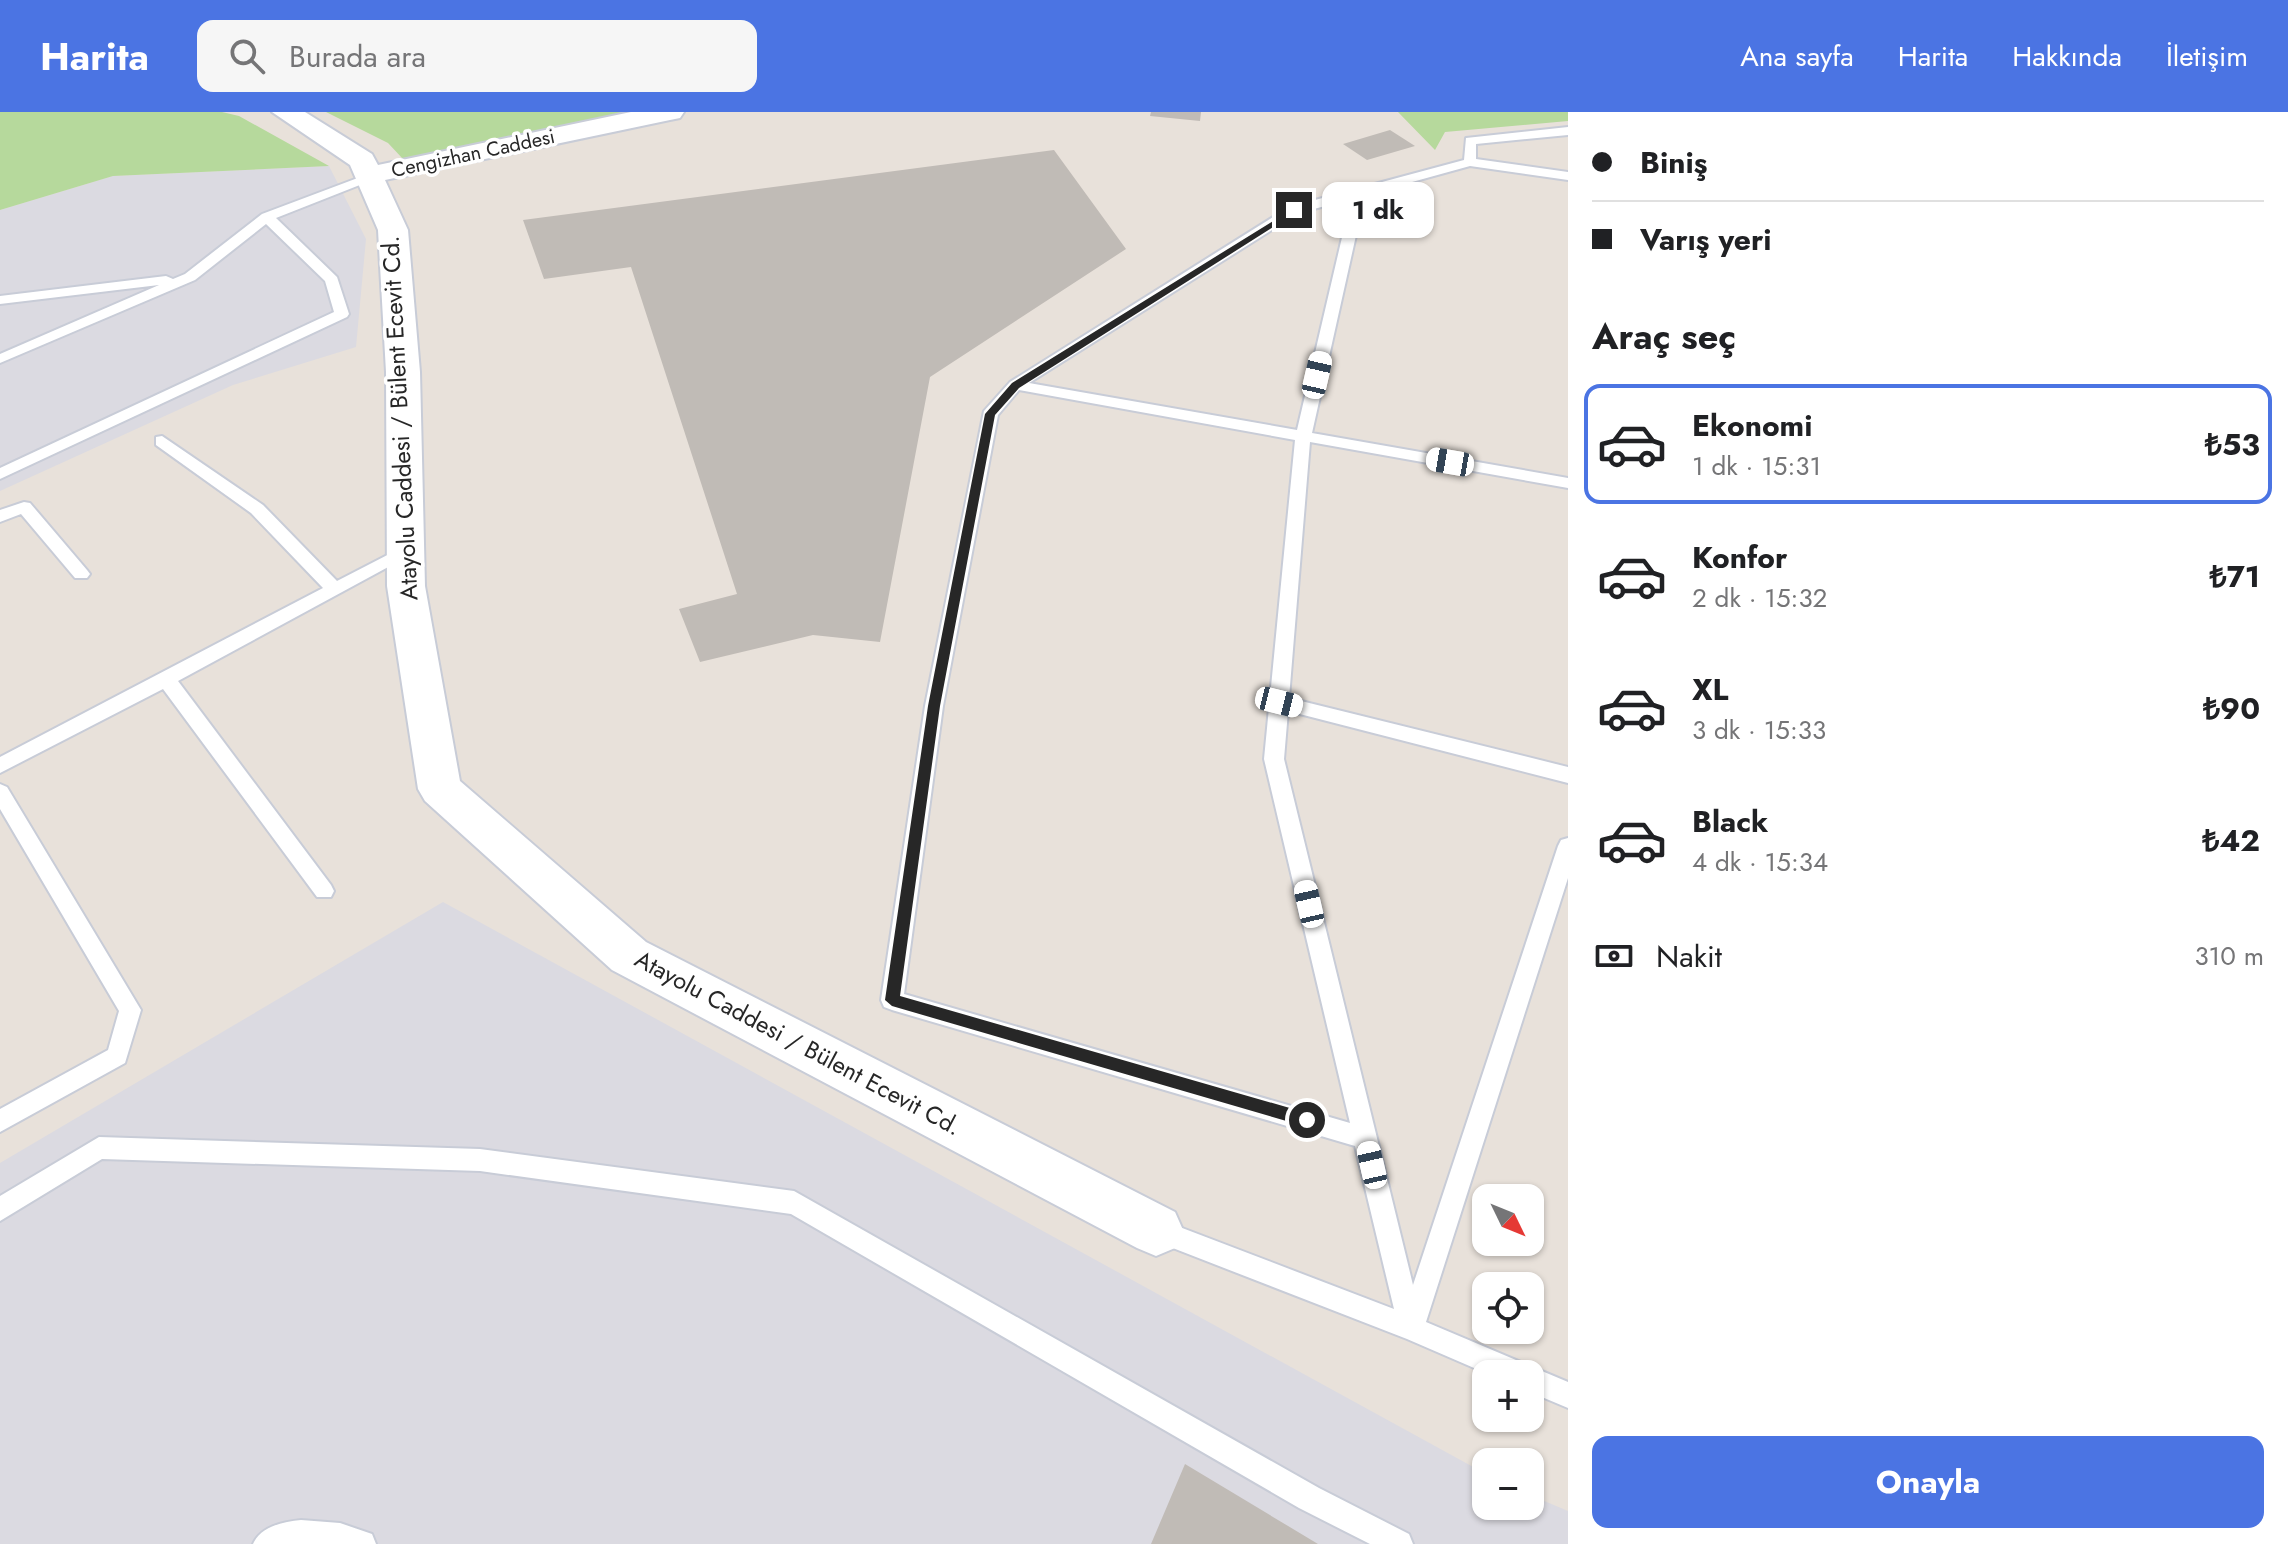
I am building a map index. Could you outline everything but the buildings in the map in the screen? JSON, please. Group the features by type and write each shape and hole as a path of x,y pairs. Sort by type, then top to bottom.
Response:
{"street":[{"name":"Atayolu Caddesi / Bülent Ecevit Cd.","path":"286,112 362,160 393,230 403,372 406,586 440,789 629,956 1156,1230"},
{"name":"Cengizhan Caddesi","path":"368,177 670,112"}],"lane":[{"path":"1470,162 1470,141 1568,131"},
{"path":"1366,1138 892,1000 934,706 990,414 1015,385 1294,210 1470,162 1568,176"},
{"path":"0,359 190,277 267,217 368,177"},
{"path":"1359,192 1303,436 1274,759 1411,1328"},
{"path":"0,474 342,314 332,280 267,217"},
{"path":"0,300 190,277"},
{"path":"1015,385 1568,483"},
{"path":"162,441 257,509 335,590"},
{"path":"0,516 24,507 81,574"},
{"path":"0,766 405,553"},
{"path":"166,679 324,891"},
{"path":"1279,702 1568,775"},
{"path":"0,792 130,1010 117,1056 0,1121"},
{"path":"1411,1328 1568,846"},
{"path":"0,1209 99,1148 480,1160 794,1203 1309,1498 1399,1544"},
{"path":"1156,1230 1411,1328 1485,1360"},
{"path":"1544,1385 1568,1395"},
{"path":"267,1544 278,1536 340,1535 362,1544"}],"shaded area":[{"path":"329,166 366,239 356,347 233,385 0,491 0,210 113,176"},
{"path":"443,902 1472,1466 1472,1520 1544,1520 1544,1501 1568,1511 1568,1544 0,1544 0,1163"}],"green space":[{"path":"0,112 222,112 239,116 329,166 113,176 0,210"},
{"path":"326,112 634,112 403,159 388,143"},
{"path":"1398,112 1568,112 1568,121 1445,132 1435,150"}],"route":[{"path":"1294,210 1015,385 990,414 934,706 892,1000 1307,1120"}]}
